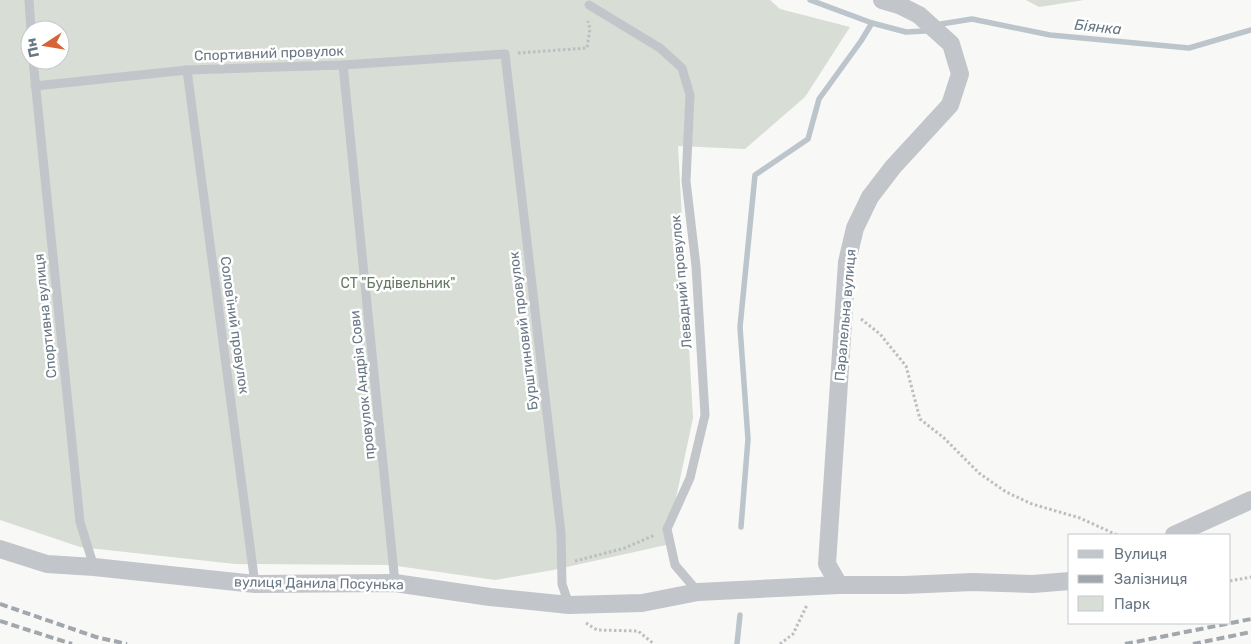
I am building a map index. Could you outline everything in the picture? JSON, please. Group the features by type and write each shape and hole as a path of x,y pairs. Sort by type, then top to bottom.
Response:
{"street":[{"name":"Паралельна вулиця","path":"839,585 828,564 846,262 854,228 870,197 893,167 950,106 960,74 951,44 919,14 899,2 882,0"},
{"path":"1176,534 1251,500"},
{"name":"вулиця Данила Посунька","path":"0,549 47,564 94,567 255,584 395,583 490,597 569,605 642,603 698,592 816,586 973,582 1033,584 1068,581"}],"lane":[{"path":"29,0 30,20"},
{"name":"Левадний провулок","path":"589,5 660,48 682,68 690,95 686,181 696,266 705,415 690,478 667,529"},
{"name":"Спортивний провулок","path":"35,86 187,70 343,65 505,54"},
{"name":"Бурштиновий провулок","path":"505,54 561,533 562,584 569,605"},
{"name":"провулок Андрія Сови","path":"343,65 395,583"},
{"name":"Спортивна вулиця","path":"34,70 80,522 94,567"},
{"name":"Соловʼїний провулок","path":"187,70 255,584"},
{"path":"667,529 675,565 698,592"}],"path":[{"path":"505,54 587,48 590,29 587,14 589,5"},
{"path":"844,300 858,316 880,334 906,366 920,419 944,438 979,473 1006,492 1032,504 1080,518 1115,534"},
{"path":"561,565 625,548 667,529"},
{"path":"1231,581 1251,577"},
{"path":"780,644 793,634 816,586"},
{"path":"569,605 576,617 597,630 638,631 654,644"}],"green space":[{"name":"СТ \"Будівельник\"","path":"0,0 770,0 780,9 850,27 805,97 745,149 678,146 693,418 666,545 553,570 495,580 390,565 235,564 80,547 0,520"},
{"path":"1026,0 1084,0 1039,7"}],"waterway":[{"name":"Біянка","path":"810,0 872,23 906,32 925,31"},
{"name":"Біянка","path":"941,24 972,19 1050,35 1189,48 1251,30"},
{"path":"741,527 748,439 740,327 755,175 808,139 819,99 872,23"},
{"path":"737,644 740,615"}],"railway":[{"path":"0,604 96,637 127,644"},
{"path":"1231,623 1251,619"},
{"path":"0,621 72,644"},
{"path":"1125,644 1226,624"},
{"path":"1193,644 1251,632"}]}
